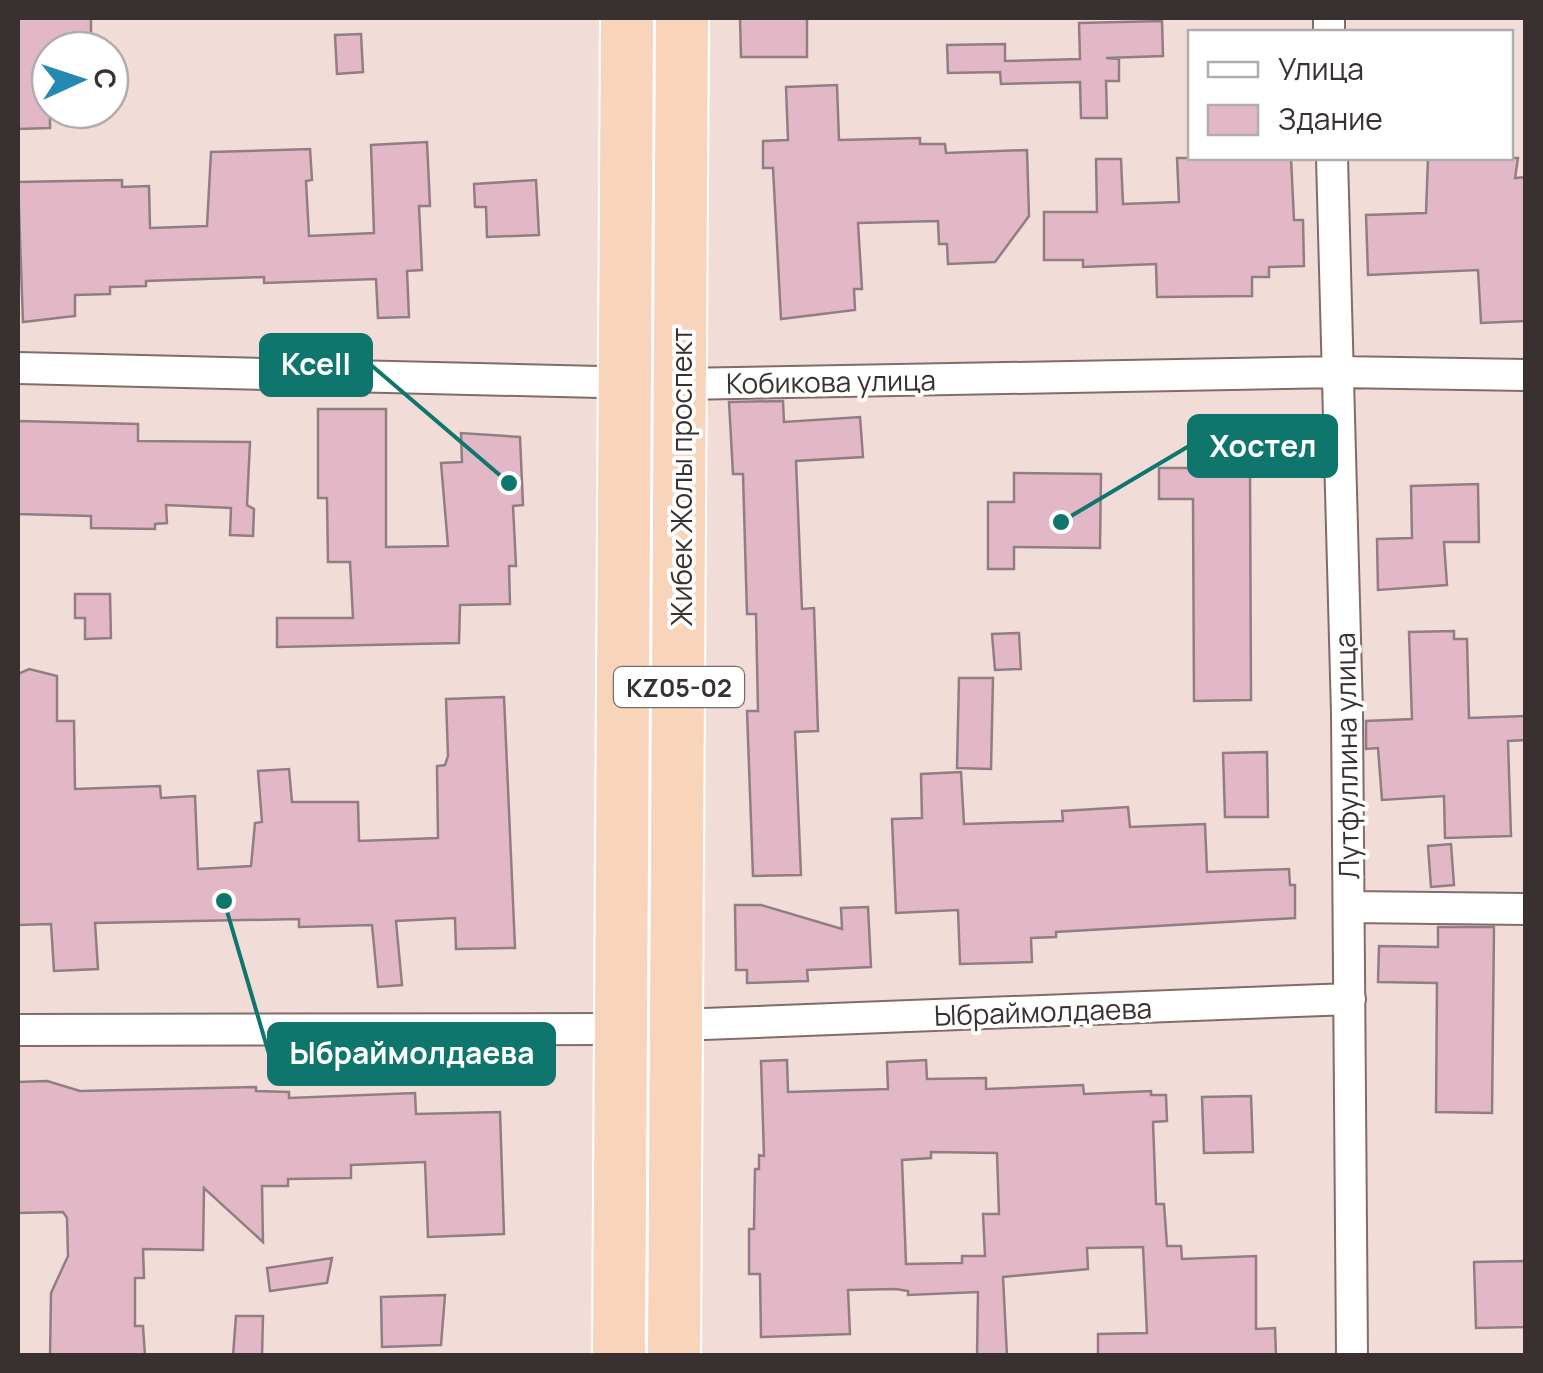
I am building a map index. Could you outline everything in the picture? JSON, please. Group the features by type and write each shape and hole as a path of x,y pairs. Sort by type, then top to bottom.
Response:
{"highway":[{"name":"Жибек Жолы проспект","path":"619,1356 627,18"},
{"name":"Жибек Жолы проспект","path":"674,1356 682,18"}],"street":[{"name":"Лутфуллина улица","path":"1332,160 1349,907 1352,1356"},
{"name":"Кобикова улица","path":"18,368 682,384 1338,372 1526,375"},
{"path":"1349,907 1526,909"},
{"name":"Ыбраймолдаева","path":"677,1025 1350,999"},
{"path":"18,1030 622,1029"}],"building":[{"path":"18,18 91,18 91,30 30,30 30,129 18,129"},
{"path":"740,18 807,18 807,57 741,57"},
{"path":"1162,21 1163,56 1106,58 1119,59 1119,81 1106,81 1107,118 1081,118 1080,82 1001,84 1000,72 948,73 947,45 1005,44 1005,61 1080,59 1079,23"},
{"path":"361,34 363,72 337,74 335,35"},
{"path":"837,85 839,140 920,138 920,144 945,144 946,153 1027,150 1029,216 995,262 948,264 947,244 939,244 938,221 858,223 862,289 854,289 855,310 781,319 773,168 763,168 763,141 788,140 786,87"},
{"path":"427,142 430,206 419,206 422,270 407,271 409,317 378,318 376,279 264,283 264,277 146,281 146,286 110,287 110,294 75,295 75,316 23,322 18,182 122,180 122,187 149,186 150,228 207,226 211,152 310,149 312,180 306,181 309,236 374,233 371,145"},
{"path":"1177,158 1291,160 1294,220 1303,220 1304,266 1269,267 1269,277 1252,277 1252,296 1157,297 1156,264 1083,267 1083,260 1044,260 1044,212 1097,212 1096,159 1121,159 1123,204 1179,202"},
{"path":"1518,158 1515,178 1526,177 1526,321 1481,323 1478,270 1368,275 1366,215 1426,213 1428,160"},
{"path":"536,180 539,235 487,237 486,207 475,207 474,184"},
{"path":"783,401 784,422 860,417 863,457 796,461 802,609 814,608 818,731 795,732 801,875 753,876 747,711 758,711 756,614 747,614 743,474 733,474 729,402"},
{"path":"318,409 386,409 386,547 448,546 441,463 462,462 461,433 520,437 523,505 513,506 516,566 509,566 510,604 460,605 459,643 277,647 277,618 353,618 350,562 328,562 327,498 318,498"},
{"path":"18,421 138,424 138,441 250,442 247,505 254,509 253,536 230,535 231,508 166,505 167,523 155,524 155,529 91,528 91,516 18,514"},
{"path":"1159,468 1250,468 1251,700 1194,701 1193,499 1159,499"},
{"path":"1014,473 1101,474 1100,548 1014,547 1014,569 988,569 988,502 1014,502"},
{"path":"1478,484 1479,542 1444,542 1447,585 1378,590 1377,539 1412,538 1411,486"},
{"path":"75,594 110,594 111,638 85,639 85,618 75,618"},
{"path":"1454,631 1454,639 1467,639 1469,718 1526,716 1526,740 1508,741 1511,836 1445,838 1444,796 1382,800 1378,748 1366,749 1366,721 1412,719 1409,632"},
{"path":"1019,633 1021,669 995,670 992,634"},
{"path":"29,669 57,676 57,721 74,721 75,789 160,786 161,798 195,796 198,869 251,866 255,823 262,822 258,771 289,769 292,802 358,802 359,841 438,838 437,766 445,765 448,756 446,699 504,697 515,948 456,949 455,918 396,921 402,985 378,987 372,925 299,927 299,919 95,923 98,969 54,971 51,924 18,925 18,674"},
{"path":"959,678 993,678 991,769 957,768"},
{"path":"1267,752 1268,817 1225,817 1223,753"},
{"path":"961,772 964,824 1063,821 1062,811 1128,807 1130,827 1205,824 1207,872 1289,869 1290,885 1295,885 1295,918 1056,932 1056,937 1031,938 1032,962 960,964 958,910 896,913 892,819 922,818 921,774"},
{"path":"1451,844 1454,885 1431,887 1428,846"},
{"path":"735,905 761,905 842,929 841,908 868,907 871,967 807,970 808,981 747,983 747,970 736,970"},
{"path":"1438,927 1494,927 1492,1113 1436,1112 1437,983 1378,982 1379,946 1438,947"},
{"path":"787,1060 788,1092 888,1089 887,1062 926,1060 927,1079 986,1078 986,1089 1083,1085 1084,1094 1151,1091 1151,1095 1166,1095 1167,1121 1153,1122 1156,1204 1164,1204 1167,1246 1181,1246 1182,1259 1256,1256 1256,1329 1275,1328 1276,1356 1098,1356 1098,1334 1147,1333 1143,1247 1087,1248 1088,1269 1003,1277 1007,1356 977,1356 978,1292 908,1295 908,1291 896,1289 848,1290 850,1334 761,1337 760,1274 749,1274 749,1229 754,1229 755,1169 759,1169 759,1155 764,1156 761,1061","holes":["931,1152 997,1153 999,1214 983,1214 985,1256 962,1256 962,1263 906,1264 902,1160 931,1158"]},
{"path":"47,1081 80,1091 256,1087 256,1091 289,1092 289,1098 415,1093 416,1114 500,1112 504,1234 428,1237 425,1162 351,1165 351,1178 288,1179 288,1186 262,1186 263,1242 204,1188 203,1250 143,1249 144,1278 135,1278 135,1326 143,1326 145,1356 50,1356 51,1293 68,1256 67,1218 63,1212 18,1213 18,1082"},
{"path":"1251,1096 1253,1152 1204,1153 1202,1097"},
{"path":"332,1258 327,1283 270,1291 267,1268"},
{"path":"1526,1261 1526,1327 1476,1328 1474,1262"},
{"path":"445,1295 441,1345 382,1347 381,1297"},
{"path":"236,1316 263,1316 262,1356 233,1356"}],"place":[{"name":"Kcell","path":"509,483"},
{"name":"Хостел","path":"1061,522"},
{"name":"Ыбраймолдаева","path":"224,901"}]}
